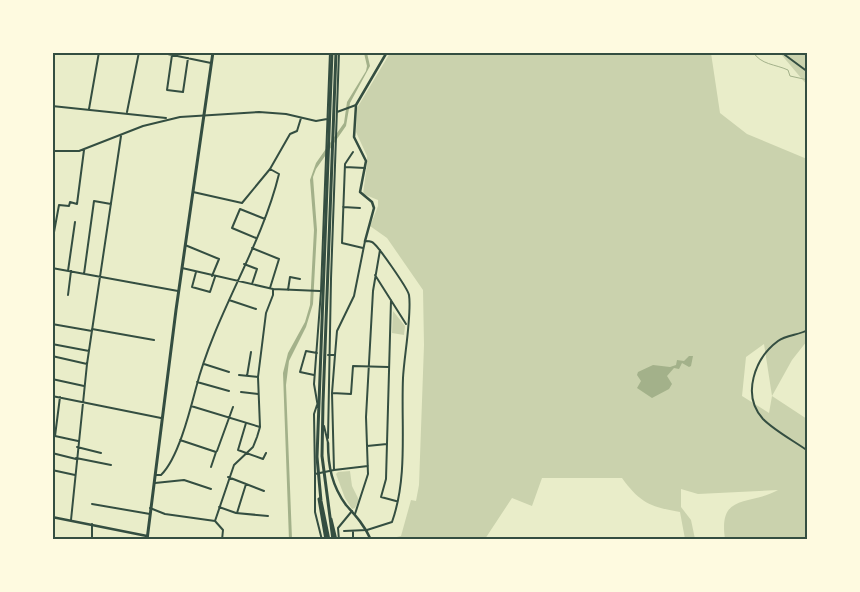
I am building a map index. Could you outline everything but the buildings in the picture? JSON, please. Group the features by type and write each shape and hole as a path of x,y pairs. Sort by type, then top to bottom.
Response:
{"highway":[{"path":"147,538 178,291 213,52"},
{"path":"327,540 319,504 318,402 331,52"},
{"path":"336,540 327,504 322,456 322,403 338,52"}],"street":[{"path":"89,110 99,52"},
{"path":"127,112 139,52"},
{"path":"158,52 211,63"},
{"path":"331,52 318,353 315,375 317,405 328,443 335,488 367,530 371,540"},
{"path":"328,443 328,355 338,52"},
{"path":"332,471 332,393 337,331 354,296 363,248 374,208 372,202 360,192 365,168 365,157 354,137 354,106 386,52"},
{"path":"781,52 808,72"},
{"path":"172,55 167,90 183,92 188,58"},
{"path":"52,106 127,112 169,119"},
{"path":"52,150 69,152 84,149 169,119 259,112 316,120 327,118 343,109 354,106"},
{"path":"193,192 242,203 270,169 290,134 297,131 301,118"},
{"path":"71,520 82,401 121,136"},
{"path":"52,243 58,205 69,206 70,202 77,204 84,149"},
{"path":"353,152 345,167 342,243 363,248"},
{"path":"345,167 365,168"},
{"path":"154,475 161,475 167,470 180,440 204,364 273,198 279,174 270,169"},
{"path":"84,274 94,202 111,204"},
{"path":"343,207 360,208"},
{"path":"256,238 232,228 240,209 265,219"},
{"path":"68,295 75,222"},
{"path":"344,532 367,530 392,522 401,482 403,379 408,291 380,250 372,242 365,241"},
{"path":"185,245 219,259 210,292 192,287 196,272"},
{"path":"215,521 228,477 236,462 253,447 260,427 258,377 266,314 273,295 272,289 280,259 252,248"},
{"path":"336,540 338,528 353,513 367,482 366,417 376,275 380,250"},
{"path":"244,264 257,269 252,284"},
{"path":"52,268 178,291"},
{"path":"182,268 272,289 321,291"},
{"path":"376,275 407,326"},
{"path":"288,290 290,277 300,279"},
{"path":"229,300 256,309"},
{"path":"391,300 386,479 381,497 396,501"},
{"path":"52,324 154,340"},
{"path":"808,330 780,340 764,353 756,366 752,382 756,410 764,420 808,450"},
{"path":"52,344 89,351"},
{"path":"315,375 300,372 306,351 318,353"},
{"path":"247,376 251,352"},
{"path":"328,355 335,355"},
{"path":"52,356 87,364"},
{"path":"204,364 229,372"},
{"path":"332,393 351,394 352,366 389,366"},
{"path":"238,375 258,377"},
{"path":"52,379 84,386"},
{"path":"198,382 229,391"},
{"path":"241,392 258,394"},
{"path":"52,396 162,418"},
{"path":"60,398 55,436 78,441"},
{"path":"317,405 314,414 315,512 322,540"},
{"path":"191,406 260,427"},
{"path":"211,467 230,418 232,406"},
{"path":"246,423 238,450 263,459 266,453"},
{"path":"180,440 216,452"},
{"path":"367,446 387,444"},
{"path":"77,447 101,452"},
{"path":"52,453 111,465"},
{"path":"315,474 368,466"},
{"path":"52,470 75,475"},
{"path":"228,477 264,491"},
{"path":"153,484 184,480 211,490"},
{"path":"237,513 246,484"},
{"path":"92,504 150,514"},
{"path":"219,507 237,513 268,516"},
{"path":"150,508 165,514 215,521 224,530 222,538 226,540"},
{"path":"52,517 92,524 147,538"},
{"path":"92,524 92,540"},
{"path":"353,531 353,540"}],"shaded area":[{"path":"364,53 367,53 370,66 350,103 346,126 316,169 313,177 317,230 313,304 306,327 289,361 286,385 292,539 289,540 283,373 288,353 305,322 310,305 314,230 310,180 316,163 344,123 347,102 366,71 367,66"},
{"path":"390,53 711,53 720,113 747,134 807,159 807,341 792,360 772,396 807,419 807,539 725,539 724,524 726,514 731,507 778,490 698,494 681,489 681,507 691,520 695,539 685,539 680,512 654,506 647,502 635,493 622,478 542,478 532,506 512,498 485,539 388,539 401,536 411,500 416,501 419,485 424,345 423,290 387,238 370,226 378,206 378,200 363,194 367,156 356,132 357,108","holes":["764,344 772,396 769,413 742,396 746,357"]},
{"path":"780,53 807,53 807,85"},
{"path":"393,311 405,326 404,335 392,333"},
{"path":"689,356 693,356 691,366 689,367 682,363 679,369 674,368 667,376 672,384 669,389 652,398 637,388 641,381 637,375 638,372 653,365 670,367 676,365 677,360 684,361"},
{"path":"350,471 352,486 359,500 355,508 352,509 345,498 336,474 338,472"}],"waterway":[{"path":"753,52 764,62 788,70 790,76 808,80"}]}
